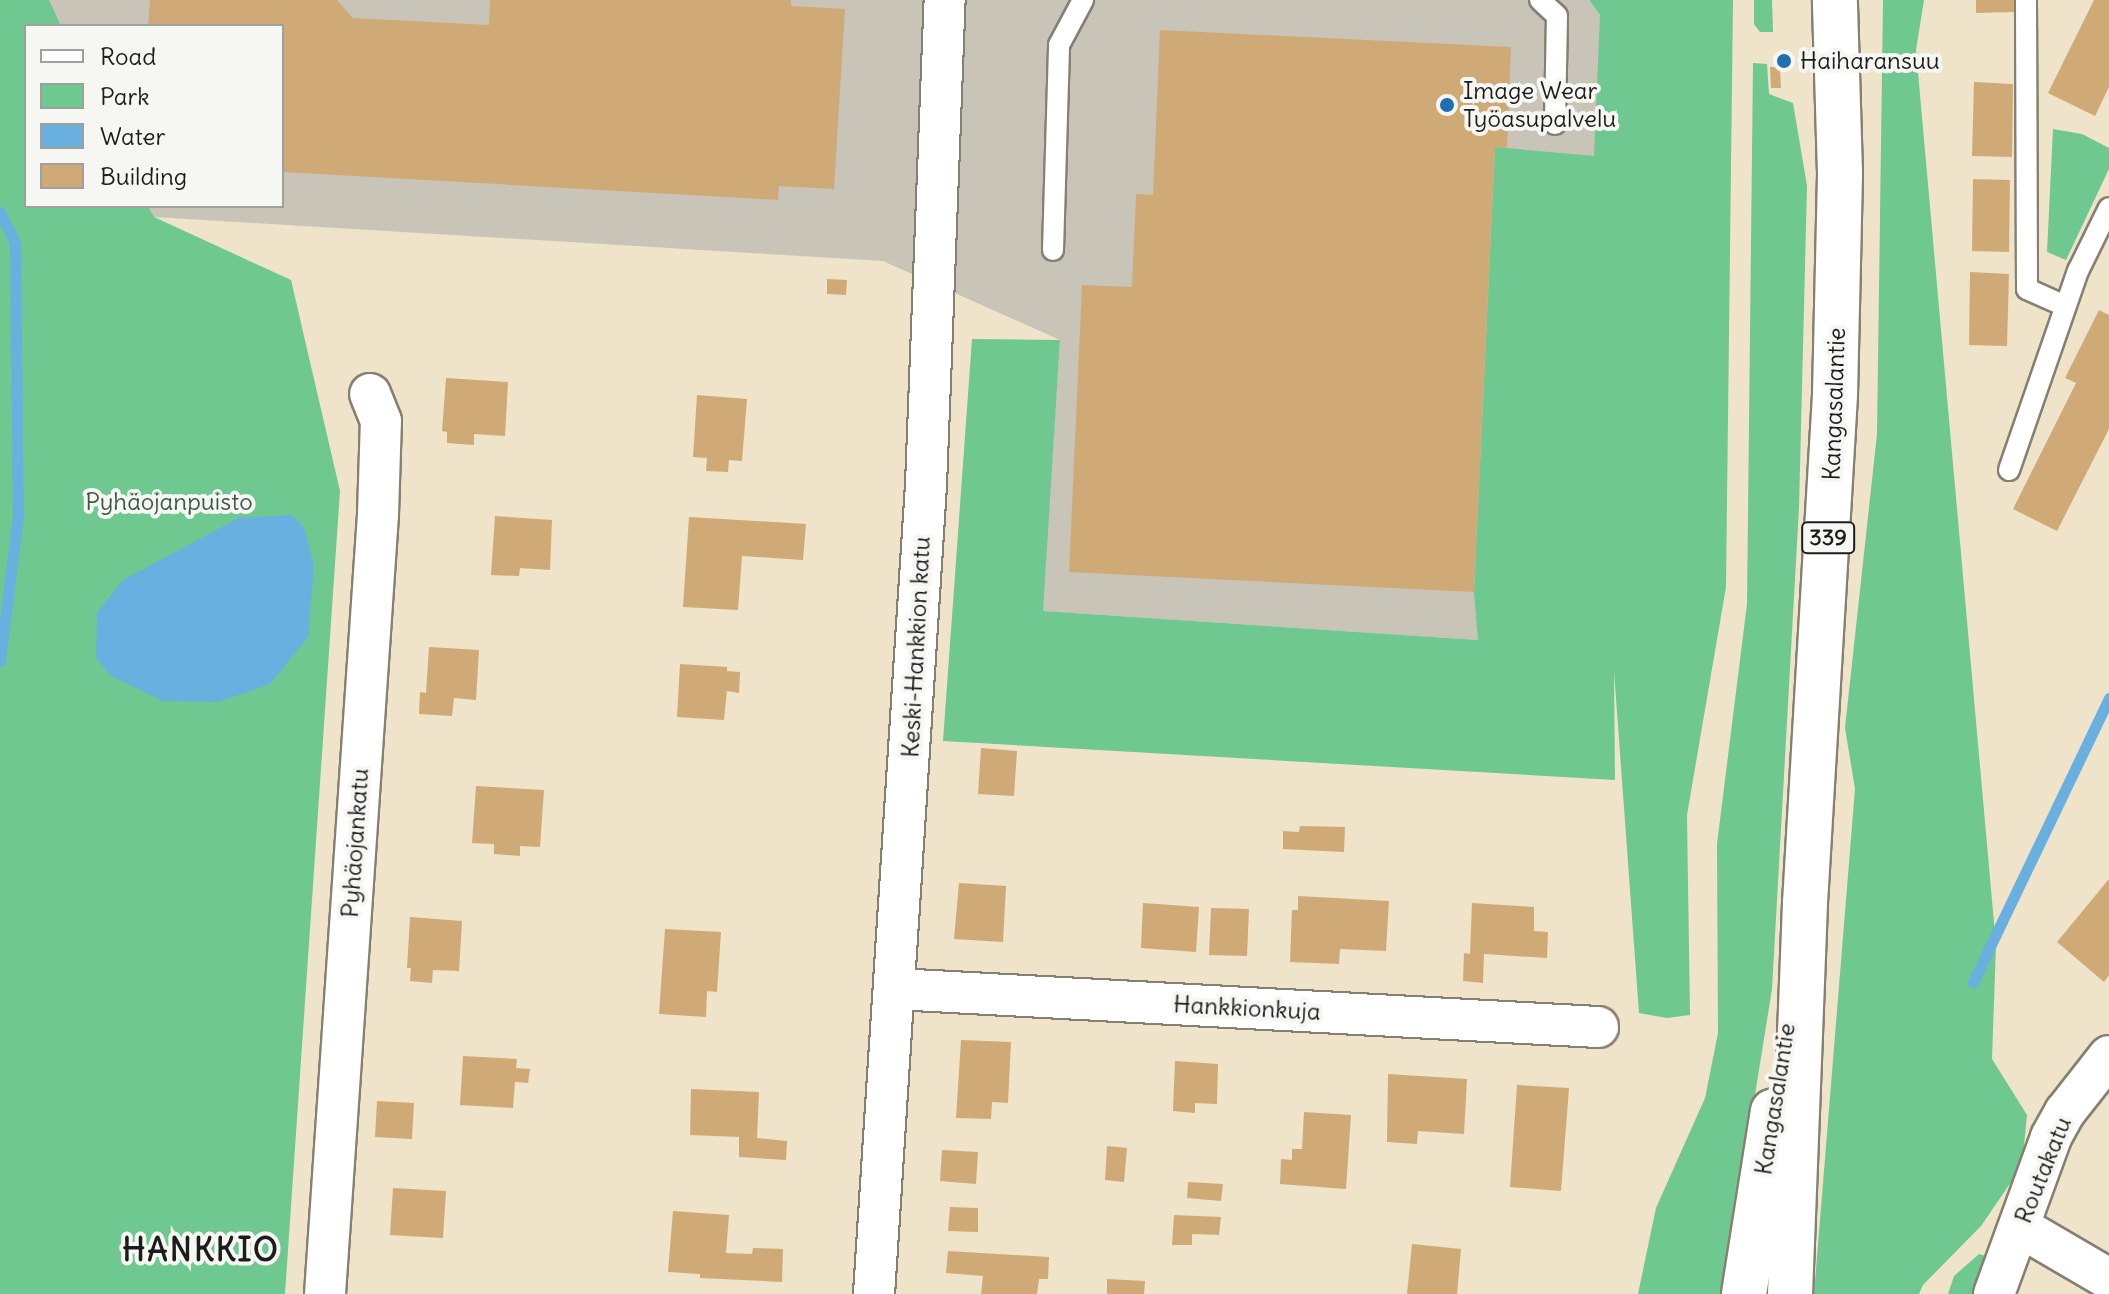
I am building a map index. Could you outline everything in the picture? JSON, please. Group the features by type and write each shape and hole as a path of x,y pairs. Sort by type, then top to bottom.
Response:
{"main road":[{"name":"Kangasalantie","path":"1790,1294 1805,903 1829,525 1839,287 1840,173 1835,0"},
{"name":"Kangasalantie","path":"1744,1294 1805,903"}],"street":[{"name":"Keski-Hankkion katu","path":"874,1294 926,485 945,0"},
{"name":"Pyhäojankatu","path":"325,1294 378,514 381,421 370,394"},
{"name":"Hankkionkuja","path":"896,989 1598,1027"},
{"name":"Routakatu","path":"1994,1294 2051,1137 2065,1112 2109,1056"},
{"path":"2020,1227 2109,1279"}],"lane":[{"path":"1053,250 1059,45 1083,0"},
{"path":"1540,0 1557,16 1555,124"},
{"path":"2026,0 2027,289 2065,306"},
{"path":"2009,470 2078,271 2109,208"}],"shaded area":[{"path":"44,0 1589,0 1600,15 1613,649 1042,611 1060,340 883,261 154,217 149,208 284,208 284,24 56,24"}],"green space":[{"name":"Pyhäojanpuisto","path":"0,0 49,0 60,24 24,24 24,208 149,208 154,217 291,280 340,491 285,1294 0,1294"},
{"path":"1589,0 1733,0 1726,587 1687,815 1690,1015 1667,1018 1639,1013 1614,671 1615,780 943,741 972,339 1060,340 1043,611 1478,640 1474,592 1495,147 1594,156 1600,15"},
{"path":"1754,0 1772,0 1773,32 1760,32 1754,24"},
{"path":"1883,0 1924,0 1916,50 1996,945 1992,1059 2027,1115 2022,1166 1981,1226 1923,1285 1919,1294 1814,1294 1855,789 1845,728 1877,434"},
{"path":"1753,63 1767,64 1769,94 1793,103 1807,186 1799,508 1772,989 1723,1294 1638,1294 1656,1208 1705,1098 1718,1033 1717,844 1747,604"},
{"path":"2053,129 2082,134 2109,148 2109,169 2066,260 2047,252"},
{"path":"1979,1254 1993,1258 1985,1294 1948,1294 1954,1276"}],"water":[{"path":"291,515 304,527 314,566 308,637 270,684 218,702 163,701 111,676 96,658 97,613 123,580 239,518"}],"building":[{"path":"150,0 337,0 353,18 489,25 490,0 791,0 791,6 845,9 834,189 779,186 778,200 284,172 284,24 148,24"},
{"path":"1976,0 2014,0 2014,12 1976,13"},
{"path":"2094,0 2109,0 2109,87 2095,116 2048,93"},
{"path":"1160,30 1511,47 1507,148 1495,147 1474,592 1069,572 1082,285 1132,287 1136,194 1153,195"},
{"path":"1770,67 1780,67 1781,88 1771,88"},
{"path":"1974,82 2013,84 2012,157 1972,156"},
{"path":"1973,179 2010,180 2009,252 1972,251"},
{"path":"1970,272 2009,274 2007,346 1969,345"},
{"path":"827,279 847,280 846,295 827,294"},
{"path":"2099,310 2109,315 2109,429 2057,531 2013,509 2076,383 2065,378"},
{"path":"446,378 508,382 505,436 474,434 474,445 447,443 447,432 442,431"},
{"path":"697,395 747,399 742,461 729,460 728,472 706,471 707,458 693,457"},
{"path":"495,516 552,520 550,570 520,568 519,576 491,575"},
{"path":"689,517 806,524 803,560 742,556 738,610 683,607"},
{"path":"429,647 479,650 476,700 454,698 452,716 419,714 420,692 426,693"},
{"path":"680,664 727,667 727,671 740,672 739,693 727,691 724,720 677,717"},
{"path":"981,748 1017,751 1014,796 978,794"},
{"path":"476,786 544,790 540,847 520,846 520,856 494,854 494,844 472,843"},
{"path":"1300,826 1345,827 1344,852 1283,849 1283,831 1299,832"},
{"path":"2109,879 2109,975 2104,982 2057,942"},
{"path":"959,883 1006,886 1003,942 954,939"},
{"path":"1298,896 1389,901 1386,951 1340,949 1339,964 1290,962 1292,910 1298,910"},
{"path":"1143,903 1199,907 1196,952 1141,948"},
{"path":"1472,903 1534,907 1534,931 1548,932 1547,958 1484,954 1483,983 1463,981 1464,953 1470,954"},
{"path":"1211,908 1249,909 1247,956 1209,955"},
{"path":"410,917 462,921 459,971 433,970 432,983 410,981 411,968 407,968"},
{"path":"665,929 721,932 717,992 707,991 706,1017 659,1014"},
{"path":"961,1040 1011,1042 1008,1103 992,1102 991,1119 956,1118"},
{"path":"463,1056 517,1059 516,1068 530,1069 528,1083 515,1082 513,1108 460,1105"},
{"path":"1175,1061 1218,1064 1217,1104 1195,1103 1195,1113 1173,1111"},
{"path":"1388,1074 1467,1079 1464,1134 1418,1131 1417,1144 1387,1142"},
{"path":"1517,1085 1569,1088 1561,1191 1510,1187"},
{"path":"691,1089 759,1092 757,1138 787,1141 786,1160 739,1157 739,1137 690,1135"},
{"path":"377,1101 414,1103 412,1139 375,1137"},
{"path":"1304,1112 1351,1115 1346,1189 1280,1184 1281,1159 1292,1160 1292,1149 1302,1149"},
{"path":"1107,1146 1127,1148 1124,1182 1105,1180"},
{"path":"942,1150 978,1152 976,1184 940,1181"},
{"path":"1188,1182 1223,1184 1221,1201 1187,1198"},
{"path":"393,1188 446,1191 443,1238 390,1235"},
{"path":"950,1207 978,1208 978,1232 948,1231"},
{"path":"673,1211 729,1215 726,1253 752,1254 753,1248 783,1249 782,1282 700,1278 700,1274 668,1272"},
{"path":"1174,1215 1221,1217 1219,1235 1192,1234 1192,1245 1172,1245"},
{"path":"1412,1244 1461,1249 1457,1294 1407,1294"},
{"path":"948,1251 1049,1257 1048,1279 1039,1279 1037,1294 981,1294 983,1276 946,1273"},
{"path":"1107,1279 1145,1281 1144,1294 1107,1294"}],"waterway":[{"path":"0,212 15,243 18,515 0,661"},
{"path":"1973,982 2109,698"}],"place":[{"name":"Haiharansuu","path":"1784,61"},
{"name":"Image Wear Työasupalvelu","path":"1447,105"}],"district":[{"name":"HANKKIO","path":"201,1250"}]}
